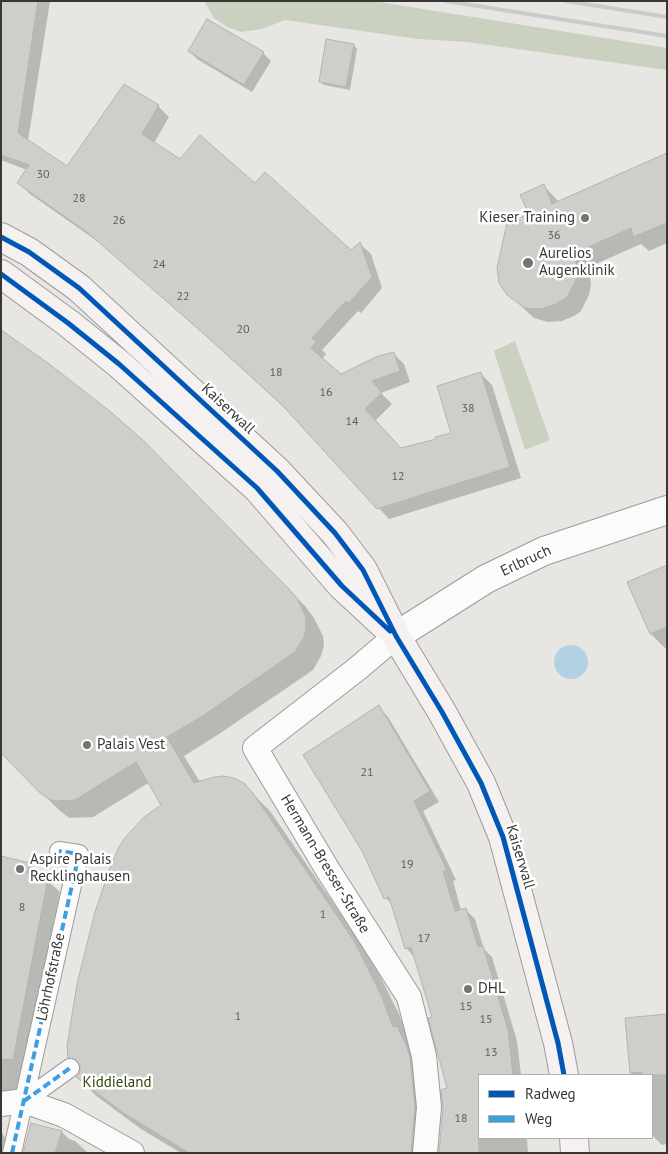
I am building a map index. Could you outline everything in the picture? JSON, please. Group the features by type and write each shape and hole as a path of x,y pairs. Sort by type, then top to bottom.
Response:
{"main road":[{"name":"Kaiserwall","path":"1,238 28,252 79,288 277,471 335,533 363,570 396,636 442,712 480,783 503,838 556,1034 564,1074"},
{"name":"Kaiserwall","path":"1,274 68,323 119,364 257,488 342,586 396,636"},
{"path":"574,1139 575,1153"}],"street":[{"name":"Erlbruch","path":"396,636 486,579 544,550 667,510"},
{"name":"Hermann-Bresser-Straße","path":"396,636 358,669 255,748 326,867 409,997 424,1056 429,1107 426,1153"},
{"name":"Löhrhofstraße","path":"12,1153 12,1103 78,854 59,851"},
{"path":"12,1103 70,1068"},
{"path":"12,1103 64,1115 132,1153"}],"green space":[{"path":"204,1 373,1 667,48 667,70 467,42 418,39 285,20 262,29 241,32 227,27 214,18"},
{"path":"515,341 550,440 525,450 494,351"}],"water":[{"path":"571,645 578,646 583,650 587,655 587,669 583,674 578,678 571,679 564,678 559,674 555,669 554,662 555,655 559,650 564,646"}],"building":[{"path":"1,1 38,1 18,133 67,166 124,84 159,105 142,134 180,159 200,135 255,183 265,172 351,250 360,242 372,277 349,303 346,301 312,338 316,342 311,348 341,374 378,356 394,352 400,371 372,381 382,393 365,409 401,448 451,433 437,386 481,372 510,467 377,509 282,405 203,333 88,233 17,183 29,165 1,155"},
{"path":"207,19 264,52 244,85 188,51"},
{"path":"326,39 354,44 346,87 319,82"},
{"path":"667,153 667,223 633,237 631,228 575,253 576,280 567,297 554,305 540,309 525,308 507,295 499,283 497,268 507,223 529,214 520,195 544,184 552,204"},
{"name":"Palais Vest","path":"1,330 48,363 111,412 144,441 297,598 306,617 306,628 304,637 295,652 201,717 167,737 194,783 224,776 244,783 353,939 381,995 393,1027 397,1026 410,1058 415,1107 411,1153 189,1153 122,1112 76,1077 80,1072 80,1066 75,1059 68,1058 67,1046 77,984 95,912 110,868 124,839 144,817 161,805 136,762 75,800 57,801 50,800 39,792 1,753"},
{"path":"667,565 667,627 650,634 627,582"},
{"path":"379,705 430,791 414,801 447,870 443,871 455,911 466,908 478,947 483,946 508,1030 513,1074 478,1074 479,1153 439,1153 443,1108 441,1090 447,1088 428,1018 432,1017 411,947 405,949 389,897 384,899 362,851 303,755"},
{"path":"1,856 30,863 27,873 48,878 13,1060 1,1059"},
{"path":"667,1014 667,1075 642,1074 642,1072 630,1073 625,1018"},
{"path":"31,1123 62,1131 55,1153 23,1153"}],"railway":[{"path":"446,1 667,36"},
{"path":"566,1 667,17"}],"marked path":[{"path":"12,1153 79,854 59,851"},
{"path":"24,1101 70,1068"}],"cycle path":[{"path":"1,237 29,252 79,288 277,471 335,533 363,570 396,636 442,712 481,783 503,837 558,1043 564,1074"},
{"path":"1,274 68,323 119,364 257,488 342,586 390,631"}],"place":[{"name":"Kieser Training","path":"585,218"},
{"name":"Aurelios Augenklinik","path":"528,263"},
{"name":"Palais Vest","path":"87,745"},
{"name":"Aspire Palais Recklinghausen","path":"20,869"},
{"name":"DHL","path":"468,989"}],"park label":[{"name":"Kiddieland","path":"117,1083"}]}
